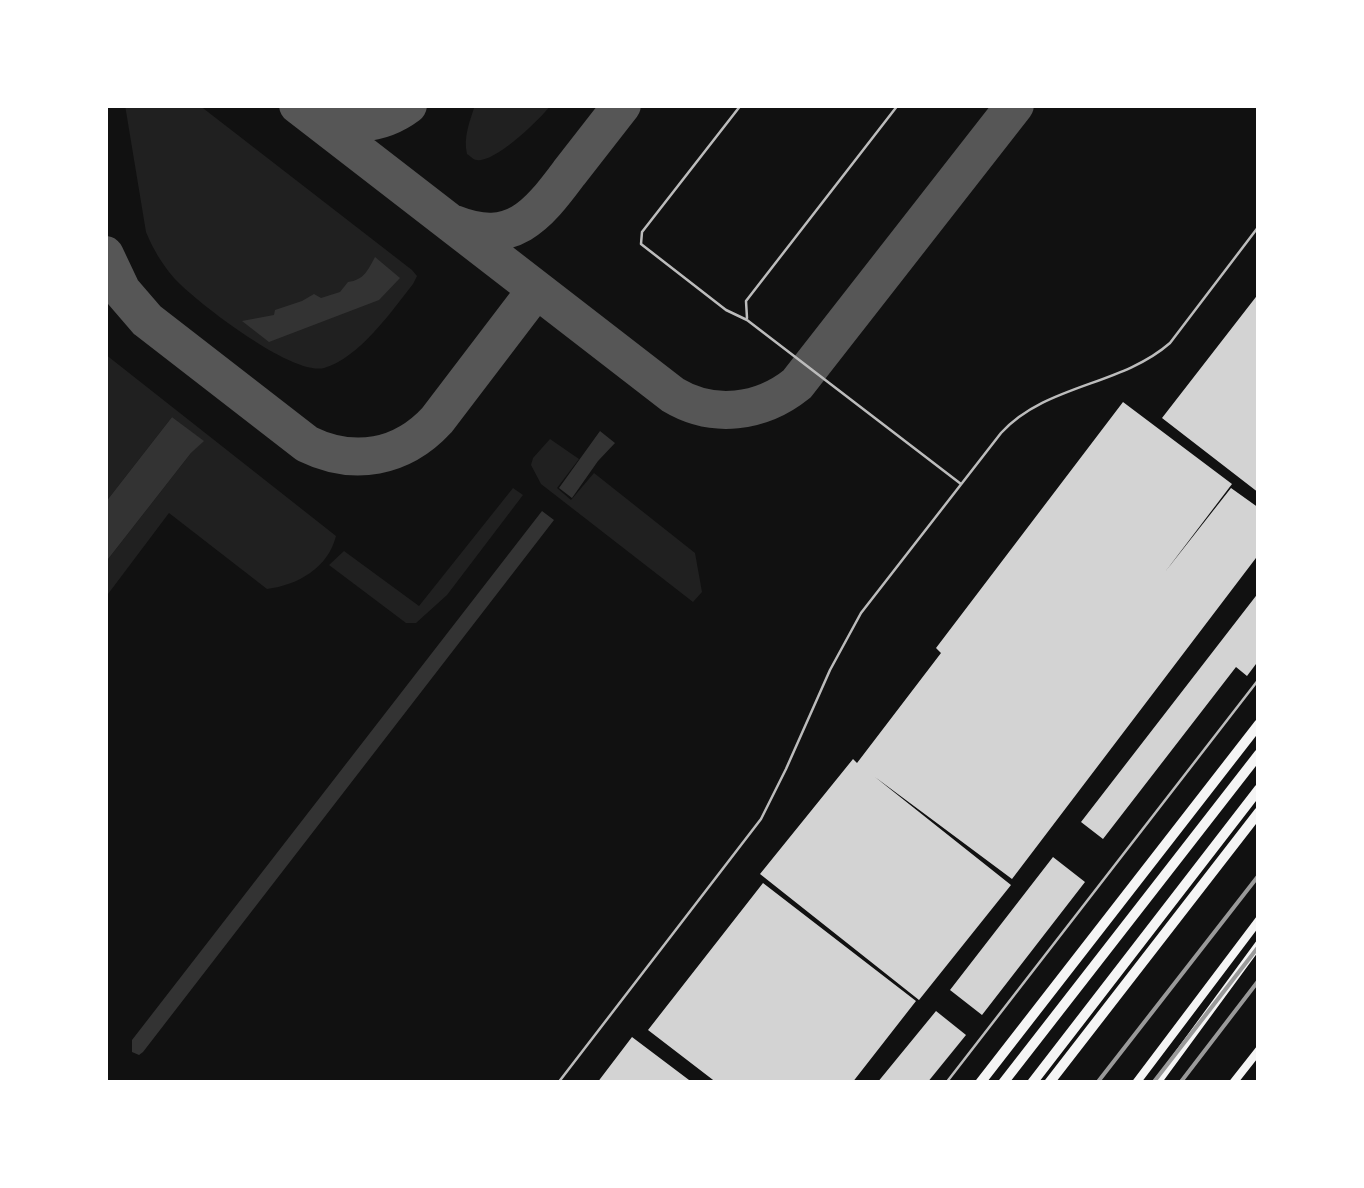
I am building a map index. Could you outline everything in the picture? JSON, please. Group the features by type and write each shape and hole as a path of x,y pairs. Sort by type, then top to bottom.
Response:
{"highway":[{"path":"980,1083 1259,724"},
{"path":"1003,1083 1259,754"},
{"path":"1032,1083 1259,790"},
{"path":"1049,1083 1259,812"}],"main road":[{"path":"1136,1083 1259,920"},
{"path":"1157,1083 1259,944"},
{"path":"1233,1083 1259,1050"}],"lane":[{"path":"741,105 642,232 640,241 644,248 726,310 747,320 961,484"},
{"path":"747,320 746,302 898,105"},
{"path":"558,1083 756,827 861,613 1001,433 1020,415 1044,402 1140,364 1162,350 1259,226"},
{"path":"946,1083 1259,679"}],"shaded area":[{"path":"125,105 199,105 412,270 417,276 413,284 350,355 324,368 290,361 245,335 174,278 158,256 146,232"},
{"path":"475,105 551,105 509,145 479,160 467,154 466,148"},
{"path":"375,257 400,278 379,300 269,342 242,321 274,315 275,310 314,294 321,298 340,292 348,282 365,274"},
{"path":"105,354 336,536 319,566 290,584 267,589 169,513 105,598 105,563 203,441 172,417 105,503"},
{"path":"172,417 204,441 105,563 105,503"},
{"path":"600,431 615,443 572,498 559,488"},
{"path":"550,439 579,459 557,488 571,500 594,473 695,553 702,592 693,602 541,484 531,465"},
{"path":"513,488 523,495 447,595 416,623 406,623 329,565 344,551 419,606"},
{"path":"542,511 554,520 143,1052 132,1052 132,1040"}],"building":[{"path":"1259,293 1259,493 1162,418"},
{"path":"1123,402 1232,484 1165,572 1231,488 1259,508 1259,554 1012,879 875,777 1011,885 919,1000 760,874 853,759 857,763 941,653 936,648"},
{"path":"1259,592 1259,660 1247,676 1236,667 1103,839 1081,822"},
{"path":"1053,857 1085,882 982,1015 950,990"},
{"path":"763,883 916,1001 852,1083 717,1083 648,1030"},
{"path":"936,1011 966,1035 927,1083 877,1083"},
{"path":"632,1037 693,1083 597,1083"}],"taxiway":[{"path":"298,105 673,395 688,403 720,410 752,407 797,384 1015,105"},
{"path":"316,115 340,121 375,121 408,105"},
{"path":"454,224 492,232 507,229 534,214 622,105"},
{"path":"105,255 122,291 147,320 307,444 360,457 409,443 437,420 536,290"}],"railway":[{"path":"1097,1083 1259,875"},
{"path":"1153,1083 1259,946"},
{"path":"1180,1083 1259,980"}]}
